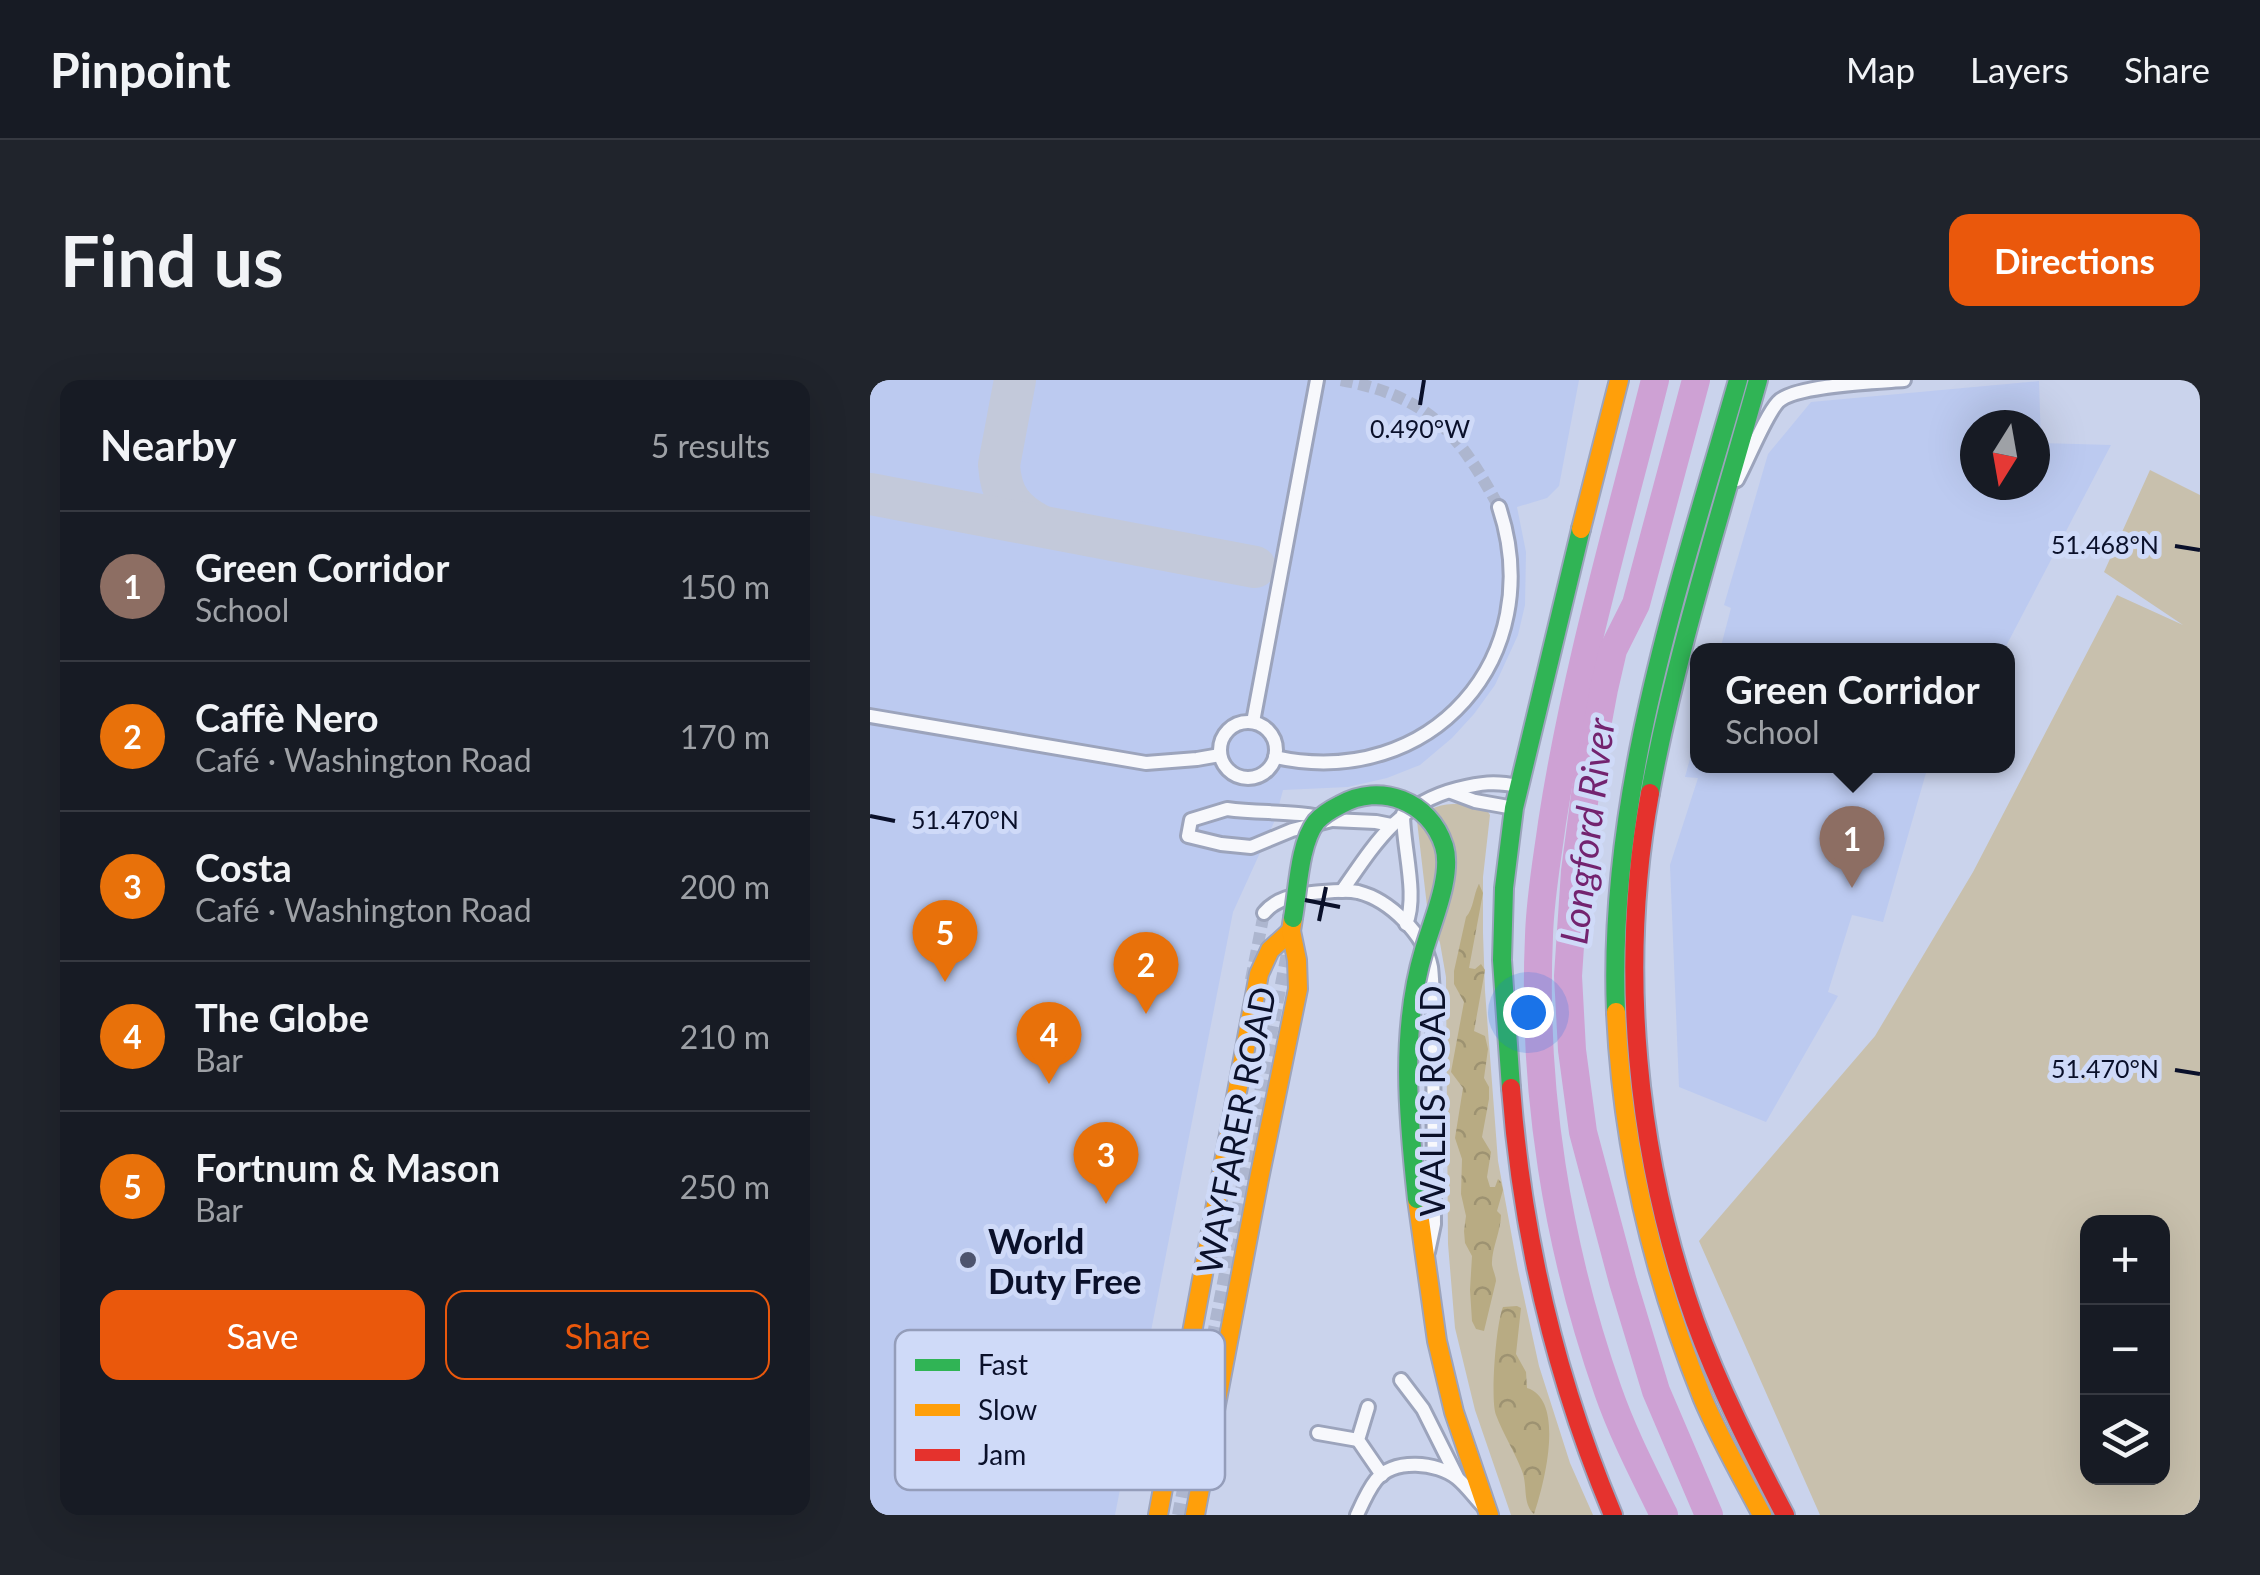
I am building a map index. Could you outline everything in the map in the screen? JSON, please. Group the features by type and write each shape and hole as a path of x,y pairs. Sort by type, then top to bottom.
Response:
{"street":[{"path":"1253,722 1317,380"},
{"path":"1612,1515 1585,1448 1556,1351 1529,1238 1516,1153 1502,960 1504,888 1518,786 1619,380"},
{"path":"1738,380 1638,752 1619,869 1614,974 1619,1078 1648,1236 1676,1326 1706,1402 1762,1515"},
{"path":"1758,380 1674,678 1651,786 1639,867 1633,990 1643,1112 1665,1225 1694,1319 1748,1444 1784,1515"},
{"path":"1794,380 1808,390"},
{"path":"1722,509 1778,402 1808,390 1904,380"},
{"path":"1276,756 1327,763 1378,755 1416,740 1464,701 1498,648 1509,608 1512,567 1499,507"},
{"path":"870,716 1146,763 1220,755"},
{"path":"1253,722 1264,726 1276,748 1276,756 1265,772 1247,778 1230,771 1220,755 1223,736 1237,724 1253,722"},
{"path":"1342,891 1391,825 1424,800 1497,781 1518,786"},
{"path":"1449,791 1514,808"},
{"name":"WAYFARER ROAD","path":"1225,1358 1298,989 1292,923 1310,836 1317,820 1343,802 1368,793 1395,796 1417,806 1433,822 1446,850 1446,876 1420,964 1411,1011 1407,1057 1410,1131 1437,1341 1454,1412 1488,1513"},
{"path":"1332,820 1292,830 1251,847 1188,836 1191,820 1228,809 1391,825"},
{"path":"1266,813 1266,842"},
{"path":"1403,814 1412,902 1406,924"},
{"name":"WALLIS ROAD","path":"1264,914 1271,904 1299,894 1358,892 1390,909 1419,938 1430,965 1433,990 1434,1224 1425,1264"},
{"path":"1193,1330 1259,974 1270,950 1301,907 1319,893"},
{"path":"1401,1380 1424,1409 1457,1478 1488,1513"},
{"path":"1358,1440 1368,1407"},
{"path":"1318,1433 1358,1440 1382,1475"},
{"path":"1357,1515 1374,1483 1401,1467 1417,1464 1440,1468 1457,1478"},
{"path":"1158,1515 1163,1490"},
{"name":"WAYFARER ROAD","path":"1195,1515 1200,1490"}],"shaded area":[{"path":"870,380 1579,380 1559,486 1547,498 1517,507 1526,552 1525,605 1518,635 1495,685 1452,738 1420,765 1348,787 1283,790 1275,820 1233,912 1151,1330 895,1330 895,1490 1120,1490 1115,1515 870,1515"},
{"path":"2039,381 2040,410 1960,410 1960,500 2050,500 2050,443 2111,445 2008,643 1722,643 1731,608 1724,605 1768,454 1811,402"},
{"path":"2150,470 2200,495 2200,1515 1820,1515 1699,1241 1875,1036 1973,872 2117,595 2183,625 2104,572"},
{"path":"1690,759 1690,773 1926,773 1883,922 1852,915 1828,992 1838,996 1766,1122 1679,1087 1670,865 1698,778 1685,777"},
{"path":"1439,806 1485,807 1490,815 1483,877 1483,933 1498,1161 1539,1366 1570,1463 1593,1515 1511,1515 1475,1410 1455,1328 1448,1244 1446,977 1427,906 1417,821"}],"green space":[{"path":"1479,884 1483,893 1469,968 1481,964 1485,970 1474,1031 1485,1036 1488,1049 1484,1078 1489,1099 1482,1137 1491,1152 1487,1177 1490,1187 1495,1187 1498,1179 1503,1190 1492,1259 1496,1281 1484,1331 1476,1329 1472,1321 1472,1256 1465,1243 1462,1159 1455,1138 1463,1088 1451,1072 1464,1002 1454,984 1454,971 1466,917"},
{"path":"1503,1307 1521,1308 1516,1354 1526,1372 1527,1388 1539,1396 1549,1425 1543,1484 1534,1514 1528,1505 1522,1471 1494,1407 1500,1316"}],"waterway":[{"path":"1655,380 1598,600 1562,767 1541,908 1538,994 1544,1109 1575,1280 1614,1407 1664,1515"},
{"name":"Longford River","path":"1696,380 1636,604 1613,650 1604,689 1575,871 1568,976 1572,1050 1583,1132 1656,1391 1709,1515"}],"taxiway":[{"path":"1015,380 1000,476 1010,501 1039,525"},
{"path":"870,494 1255,567"}],"tunnel":[{"path":"1341,380 1397,396 1437,421 1469,457 1499,507"},
{"path":"1251,980 1264,913"},
{"path":"1214,1330 1290,938"},
{"path":"1178,1515 1183,1490"}],"traffic: fast":[{"path":"1616,1012 1616,931 1635,771 1671,613 1738,380"},
{"path":"1650,793 1686,637 1758,380"},
{"path":"1511,1088 1502,960 1504,888 1514,808 1581,529"},
{"path":"1293,918 1306,842 1316,822 1330,810 1355,798 1387,796 1415,807 1437,830 1444,846 1446,871 1416,980 1409,1042 1409,1105 1417,1199"}],"traffic: slow":[{"path":"1581,529 1619,380"},
{"path":"1225,1358 1298,989 1293,918"},
{"path":"1193,1330 1259,974 1270,950 1291,931"},
{"path":"1616,1012 1625,1111 1655,1258 1703,1399 1762,1515"},
{"path":"1417,1199 1437,1341 1454,1412 1489,1515"},
{"path":"1158,1515 1163,1490"},
{"path":"1195,1515 1200,1490"}],"traffic: jam":[{"path":"1650,793 1635,926 1638,1060 1646,1127 1675,1258 1695,1321 1737,1419 1785,1515"},
{"path":"1511,1088 1523,1198 1544,1306 1574,1411 1613,1515"}],"place":[{"name":"Green Corridor","path":"1852,888"},
{"name":"Fortnum & Mason","path":"945,982"},
{"name":"Caffè Nero","path":"1146,1014"},
{"name":"The Globe","path":"1049,1084"},
{"name":"Costa","path":"1106,1204"},
{"name":"World Duty Free","path":"968,1260"}]}
